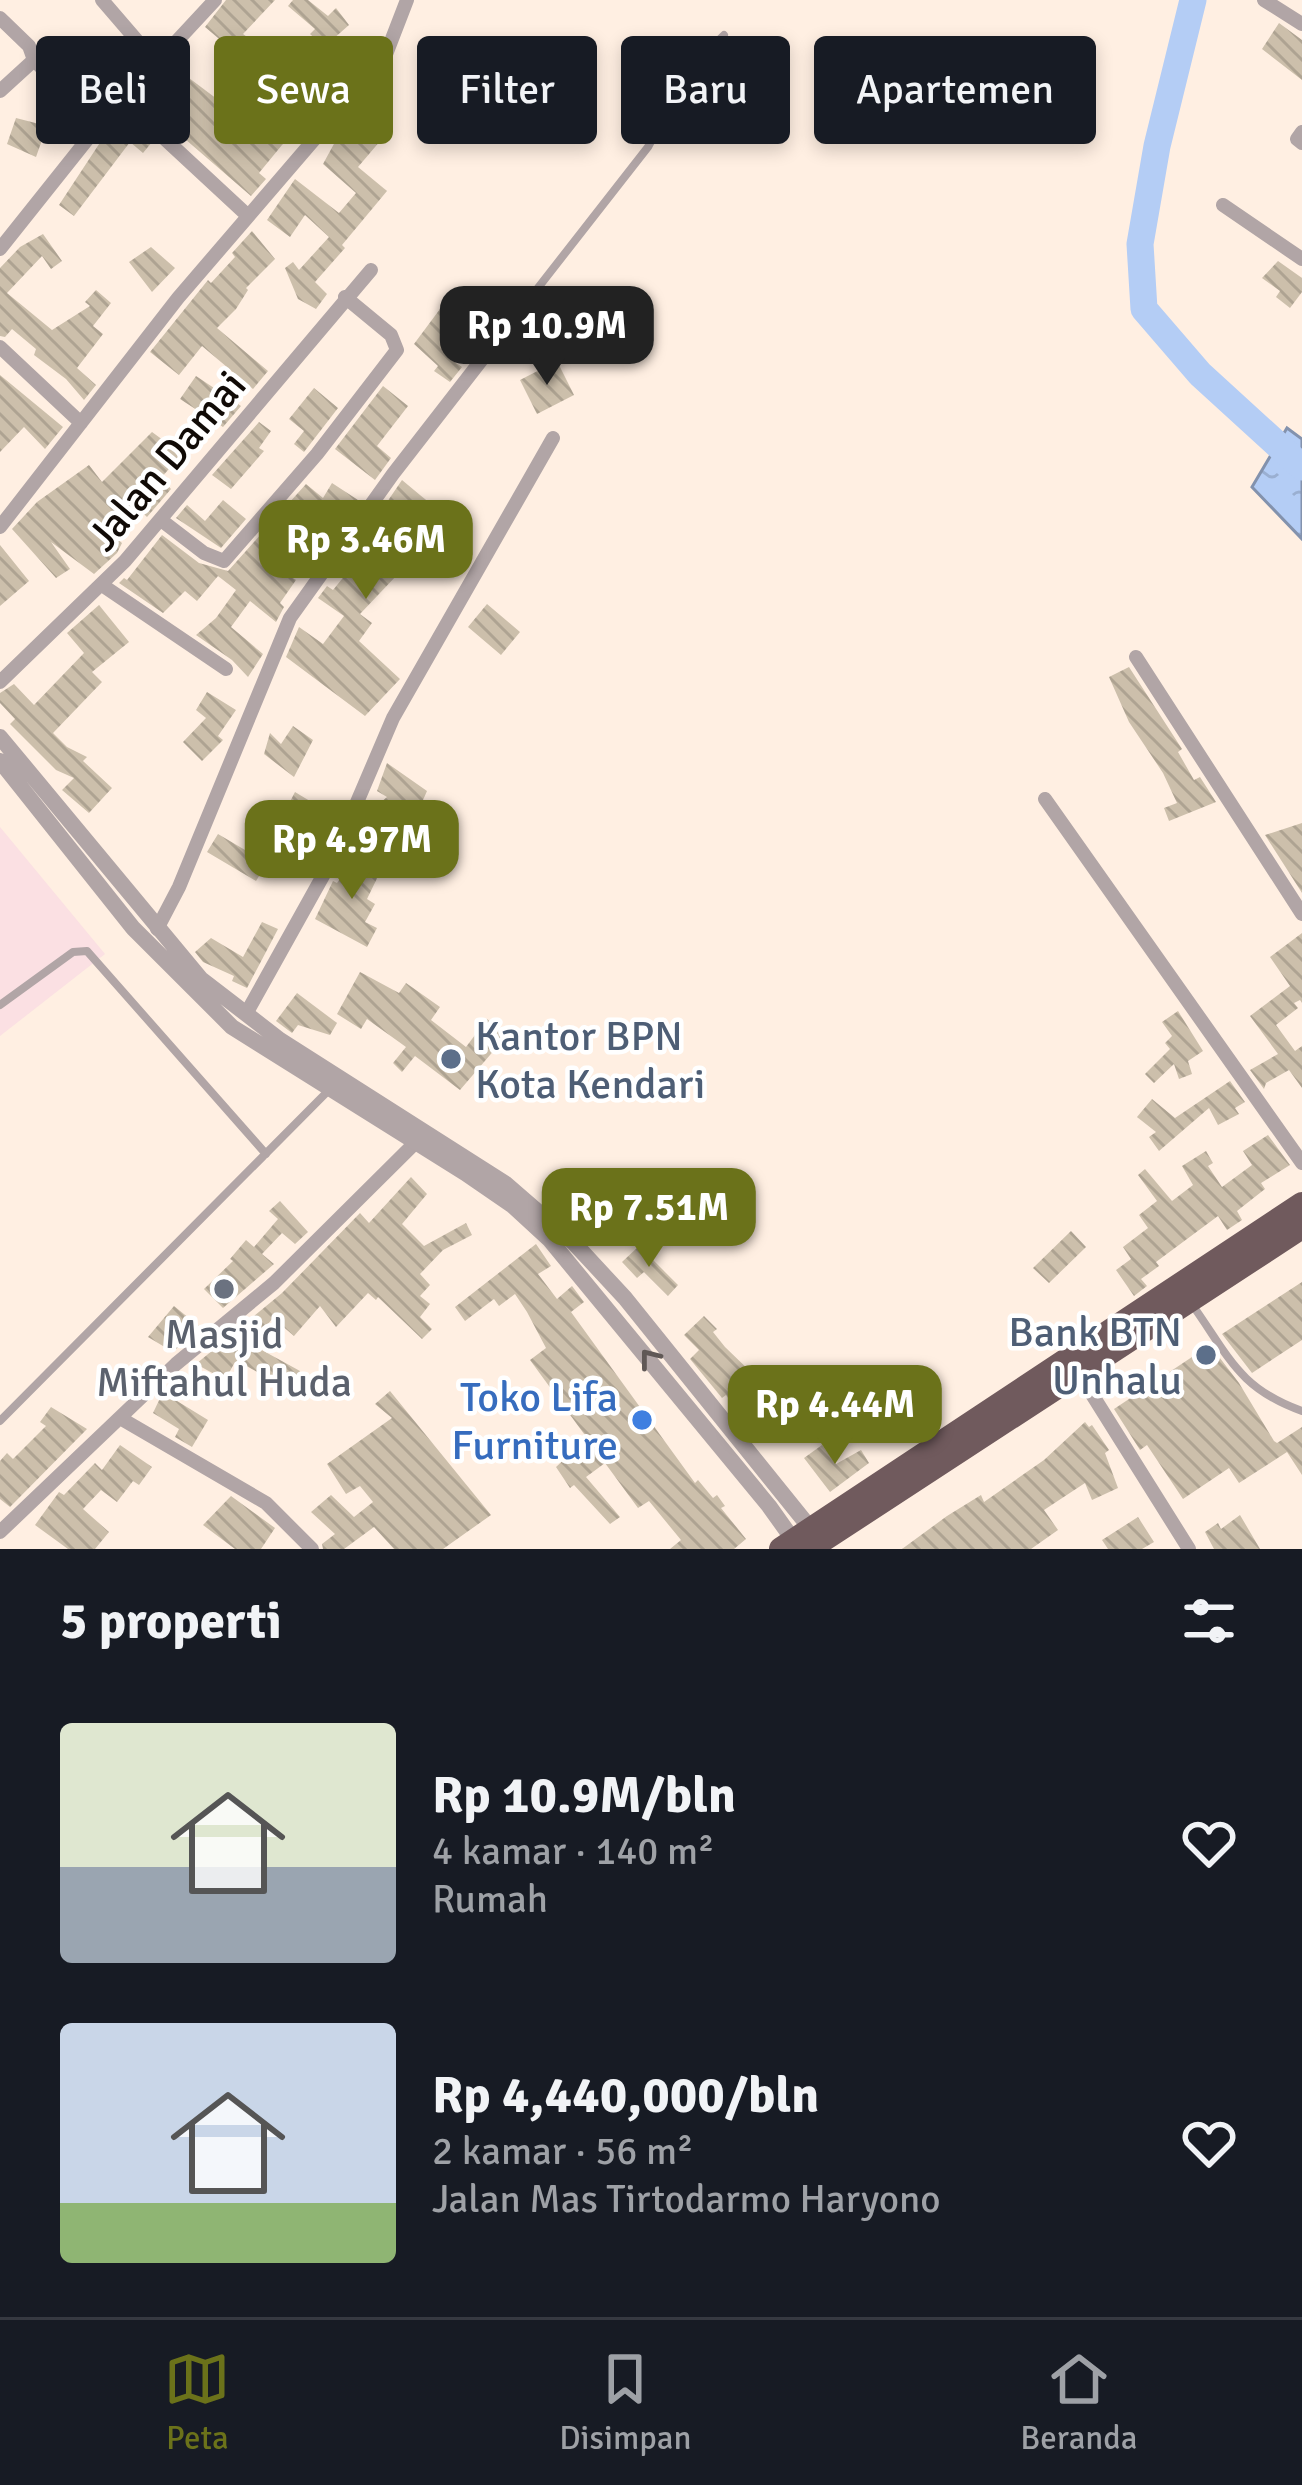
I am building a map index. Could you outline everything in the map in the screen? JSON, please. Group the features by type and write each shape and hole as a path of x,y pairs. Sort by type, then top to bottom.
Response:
{"highway":[{"path":"805,1543 1073,1365 1302,1204"},
{"path":"1073,1365 1190,1301 1302,1227"}],"street":[{"path":"102,0 133,36"},
{"path":"183,36 214,0"},
{"path":"0,527 247,215 385,57 407,0"},
{"path":"1264,0 1302,24"},
{"path":"0,18 29,46 34,60 0,91"},
{"path":"1302,131 1297,139 1302,142"},
{"path":"0,249 84,144"},
{"path":"170,144 247,215"},
{"path":"1223,205 1302,259"},
{"name":"Jalan Damai","path":"0,682 102,585 161,520 371,270"},
{"path":"161,520 204,553 224,561 317,454 398,350 391,335 345,297"},
{"path":"157,929 179,887 290,618 393,473 497,340"},
{"path":"0,347 81,422"},
{"path":"246,1014 351,823 393,718 553,438"},
{"path":"102,585 226,670"},
{"path":"1136,657 1302,914"},
{"path":"0,737 198,997 259,1046 512,1206 593,1276"},
{"path":"0,761 201,979 280,1040 506,1184 593,1276 805,1543"},
{"path":"1045,799 1302,1163"},
{"path":"0,1532 176,1364 284,1273 416,1142"},
{"path":"1073,1365 1188,1549"},
{"path":"120,1418 266,1503 312,1549"}],"lane":[{"path":"497,340 648,147 690,68 724,34"},
{"path":"0,1005 74,952 87,951 266,1154"},
{"path":"0,1420 331,1088"},
{"path":"1190,1301 1250,1387 1302,1412"}],"shaded area":[{"path":"0,827 105,954 0,1036"}],"water":[{"path":"1287,428 1302,439 1302,539 1252,487"}],"building":[{"path":"226,0 275,0 246,36 216,36 205,27"},
{"path":"293,0 308,0 328,16 336,8 349,25 336,36 312,36 315,29 288,6"},
{"path":"1279,23 1302,40 1302,80 1262,49"},
{"path":"190,79 214,97 214,144 283,144 259,173 266,179 251,196 190,143"},
{"path":"16,118 36,123 36,144 41,144 36,157 7,144"},
{"path":"99,144 128,144 74,216 59,205"},
{"path":"334,144 378,144 358,167 387,191 315,282 327,294 316,309 298,299 285,268 293,262 299,270 329,237 305,215 290,237 267,220 295,179 339,213 356,193 323,164"},
{"path":"252,231 275,259 217,328 268,371 253,389 202,346 179,375 150,352 208,280 211,283 235,257 232,253"},
{"path":"43,234 62,261 51,269 42,256 7,293 52,330 90,306 85,302 96,290 111,303 93,326 103,334 77,368 96,385 84,400 12,329 0,336 0,268 20,247"},
{"path":"151,247 175,268 152,292 129,262"},
{"path":"1278,261 1302,278 1302,292 1290,308 1276,297 1280,291 1262,278"},
{"path":"440,309 464,329 446,349 450,353 446,356 462,367 450,382 434,371 438,366 414,344"},
{"path":"557,361 574,395 537,414 520,380"},
{"path":"0,375 63,427 45,449 24,427 0,452"},
{"path":"196,376 241,406 223,427 180,399"},
{"path":"383,386 408,406 377,446 391,458 375,480 335,449"},
{"path":"314,388 338,408 304,452 294,444 304,431 289,419"},
{"path":"259,422 271,431 259,448 264,451 231,489 212,475"},
{"path":"152,432 182,454 161,478 171,489 147,517 137,507 106,530 122,543 94,574 51,542 70,569 56,578 12,529 37,502 89,465 102,482"},
{"path":"402,480 444,515 431,530 436,534 360,614 372,623 359,641 400,679 365,716 286,657 299,627 323,644 344,616 318,598 327,586 333,590 355,563 349,558"},
{"path":"332,483 358,500 293,578 276,622 250,601 231,627 263,654 248,677 196,635 216,618 236,590 218,576 197,601 185,591 163,613 119,583 127,580 162,535 199,563 228,571 306,484 323,498"},
{"path":"223,500 246,519 221,548 176,518 187,505 205,521"},
{"path":"0,545 29,581 0,606"},
{"path":"487,604 520,632 501,655 468,627"},
{"path":"99,605 129,642 92,672 102,682 53,733 87,757 83,761 112,788 89,813 62,790 74,778 56,770 10,724 15,719 0,703 0,693 14,684 34,705 84,653 67,633"},
{"path":"1129,667 1182,749 1178,752 1194,780 1200,777 1216,802 1169,821 1164,808 1177,803 1129,722 1109,677"},
{"path":"207,692 236,710 218,736 223,740 202,761 183,742 206,718 196,710"},
{"path":"293,726 313,740 294,777 264,754 270,733 281,744"},
{"path":"387,763 427,791 408,834 394,846 366,815 387,797 377,791"},
{"path":"295,792 338,818 312,870 265,850"},
{"path":"1302,823 1302,893 1265,835"},
{"path":"218,834 267,863 256,881 207,852"},
{"path":"356,856 383,866 367,899 375,904 365,922 377,928 367,947 315,919 333,881 337,883"},
{"path":"262,922 278,929 247,988 232,981 234,976 203,962 195,952 211,938 243,957"},
{"path":"1302,933 1302,1003 1294,1003 1298,1008 1276,1025 1295,1051 1302,1046 1302,1088 1289,1070 1264,1089 1250,1070 1278,1054 1250,1016 1290,986 1270,957"},
{"path":"360,972 399,993 406,983 440,1007 431,1020 466,1047 487,1019 508,1034 460,1090 415,1056 402,1072 393,1063 406,1047 367,1019 361,1029 337,1014"},
{"path":"297,993 337,1023 330,1035 298,1025 292,1033 276,1021"},
{"path":"1178,1011 1203,1051 1188,1061 1192,1074 1179,1079 1174,1064 1154,1083 1145,1074 1170,1049 1165,1043 1172,1036 1162,1022"},
{"path":"1230,1081 1245,1102 1235,1108 1239,1114 1218,1125 1209,1108 1159,1151 1149,1137 1156,1132 1137,1117 1152,1099 1175,1118"},
{"path":"1268,1135 1290,1165 1261,1183 1265,1189 1237,1211 1242,1220 1227,1230 1218,1216 1156,1262 1159,1266 1141,1279 1147,1286 1134,1296 1116,1270 1131,1259 1123,1247 1148,1228 1139,1215 1157,1201 1138,1175 1145,1169 1172,1201 1193,1185 1182,1166 1206,1151 1213,1163 1208,1166 1222,1187 1252,1165 1243,1151"},
{"path":"411,1177 427,1194 402,1224 424,1246 466,1223 472,1235 443,1250 420,1274 430,1285 420,1296 430,1304 420,1317 432,1329 422,1339 368,1293 336,1327 320,1306 294,1336 273,1318 251,1344 300,1371 290,1390 239,1362 225,1380 196,1364 282,1293 360,1213 369,1223"},
{"path":"280,1201 308,1232 295,1244 282,1233 262,1254 274,1264 223,1308 204,1289 233,1261 230,1259 246,1240 254,1247 278,1219 269,1211"},
{"path":"1071,1231 1086,1247 1049,1283 1033,1268"},
{"path":"536,1244 551,1266 538,1274 557,1299 572,1286 584,1302 571,1312 695,1483 698,1480 725,1506 721,1508 746,1539 734,1549 670,1549 681,1540 649,1501 638,1508 605,1463 586,1477 620,1517 610,1524 574,1485 570,1488 556,1467 587,1438 530,1360 546,1348 527,1312 515,1294 499,1306 494,1299 465,1321 455,1307"},
{"path":"639,1246 678,1285 668,1296 644,1272 637,1278 622,1262"},
{"path":"1302,1282 1302,1340 1252,1373 1222,1334"},
{"path":"174,1306 200,1327 173,1352 148,1337"},
{"path":"704,1316 725,1347 754,1375 737,1389 757,1417 746,1424 726,1395 722,1398 690,1359 699,1350 684,1335"},
{"path":"1210,1345 1274,1441 1302,1427 1302,1475 1287,1452 1239,1483 1229,1468 1183,1499 1147,1445 1140,1450 1114,1409"},
{"path":"177,1378 187,1385 177,1401 208,1420 192,1447 175,1437 179,1429 153,1413 163,1392"},
{"path":"390,1391 491,1515 443,1549 394,1549 374,1527 344,1549 323,1549 322,1544 335,1534 311,1512 331,1495 354,1517 373,1502 360,1486 346,1494 327,1464 392,1418 375,1404"},
{"path":"51,1407 87,1429 10,1507 0,1499 0,1461 7,1453 13,1459 46,1426 40,1422"},
{"path":"1085,1422 1109,1450 1105,1453 1118,1488 1092,1500 1085,1483 1044,1510 1058,1530 1031,1549 902,1549 981,1495 984,1502 1044,1460"},
{"path":"120,1445 152,1467 117,1502 101,1490 83,1509 109,1532 95,1549 68,1549 35,1525 59,1492 64,1495 95,1463 102,1470"},
{"path":"822,1445 836,1464 861,1450 869,1463 830,1492 804,1458"},
{"path":"231,1496 275,1528 261,1549 235,1549 203,1525"},
{"path":"1240,1515 1260,1549 1214,1549 1205,1532 1218,1523 1221,1529"},
{"path":"1138,1517 1154,1542 1142,1549 1108,1549 1102,1540"}],"waterway":[{"path":"1193,0 1157,146 1140,244 1144,309 1200,374 1302,467"}],"place":[{"name":"Kantor BPN Kota Kendari","path":"451,1059"},
{"name":"Masjid Miftahul Huda","path":"224,1289"},
{"name":"Bank BTN Unhalu","path":"1206,1355"},
{"name":"Toko Lifa Furniture","path":"642,1420"}]}
